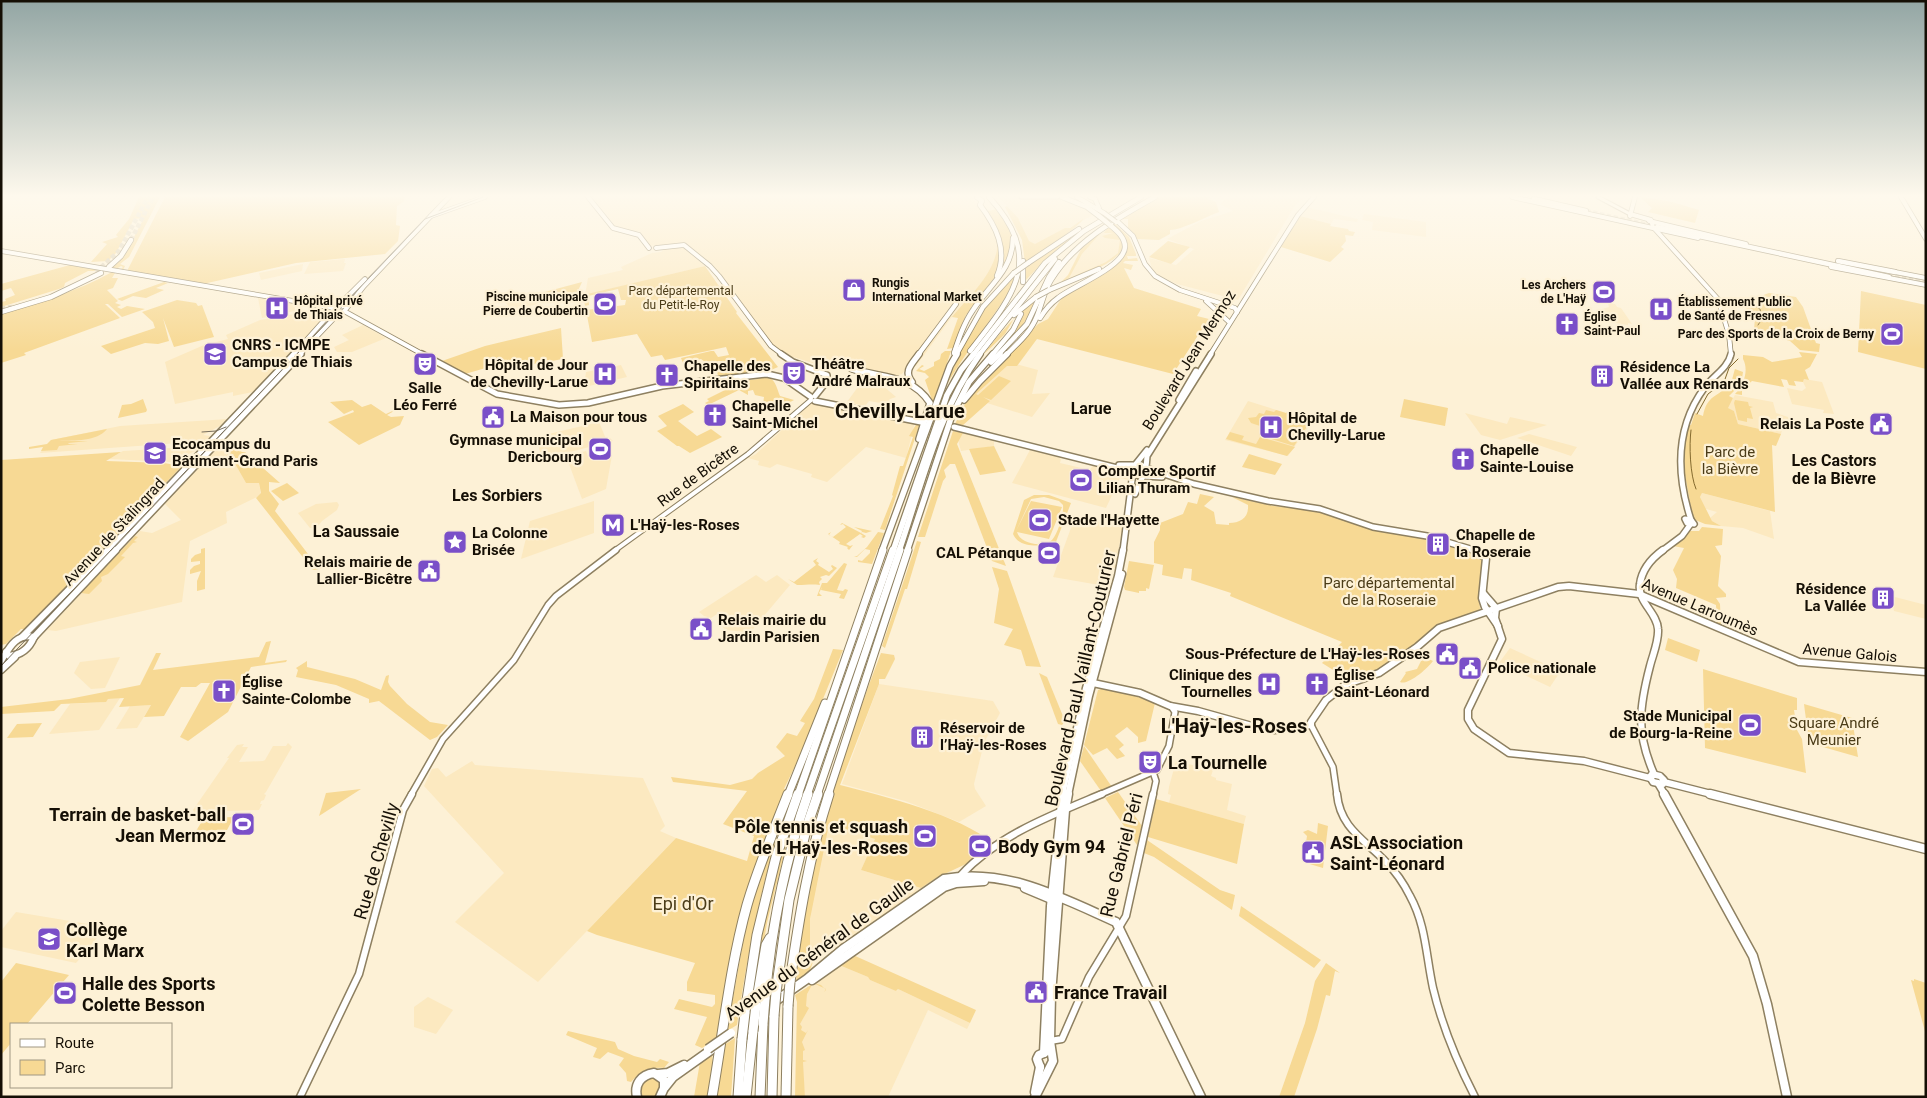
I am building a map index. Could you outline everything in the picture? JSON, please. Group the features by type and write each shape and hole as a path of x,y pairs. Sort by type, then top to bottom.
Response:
{"highway":[{"path":"109,267 121,256 126,248"},
{"path":"986,294 1001,270 1000,248"},
{"path":"738,1097 745,1013 757,935 772,873 792,808 961,332 970,315 1004,272 1011,260 1013,248"},
{"path":"961,370 963,362 1006,301 1017,280 1018,248"},
{"path":"1022,248 1024,282"},
{"path":"950,366 983,307 1014,273 1051,248"},
{"path":"760,1097 765,999 773,933 784,873 797,825 860,653 868,645 943,404 961,370 1036,274 1062,248"},
{"path":"902,532 951,400 963,377 1054,261 1068,248"},
{"path":"967,388 1024,329 1032,316 1044,284 1052,271 1073,248"},
{"path":"1019,342 1038,316 1050,281 1078,248"},
{"path":"932,480 962,403 983,377 1019,342 1057,299 1104,269 1121,256 1124,248"},
{"path":"1753,248 1890,277"},
{"path":"1765,248 1890,277"},
{"path":"997,332 1036,297 1107,265 1121,256"},
{"path":"1819,260 1848,263 1895,272"},
{"path":"1,312 51,297 98,272 62,290 26,303"},
{"path":"927,396 909,378 906,372 956,304"},
{"path":"951,400 978,365 1007,334 1020,315"},
{"path":"786,1097 790,982 801,901 813,845 953,412 978,371 1012,331 1020,315"},
{"path":"852,370 876,376 900,378 927,396"},
{"path":"913,468 927,396"},
{"path":"772,1097 776,992 785,923 802,844 860,653 859,644 900,539"},
{"path":"712,1097 738,945 753,886 787,796 836,680"},
{"path":"746,1097 756,1005 766,945 773,933"}],"main road":[{"path":"1,661 12,644 22,637 66,593 333,310 395,248"},
{"name":"Avenue de Stalingrad","path":"19,655 31,645 34,637 342,311 399,248"},
{"path":"688,248 710,266 764,339 793,362 827,376 827,381 815,398"},
{"path":"1137,248 1146,266 1154,276 1180,290 1224,305 1234,313"},
{"path":"1138,248 1145,268 1154,276 1172,288 1209,302 1219,311 1234,313"},
{"path":"1263,268 1276,248"},
{"path":"1652,776 1642,748 1639,714 1658,631 1656,620 1639,594 1642,578 1650,561 1681,536 1689,522 1680,456 1685,420 1703,388 1729,359 1731,352 1720,302 1672,248"},
{"path":"1751,248 1926,286"},
{"path":"1,251 342,311 497,394 552,404 593,403 662,386 775,374 815,398 921,421"},
{"name":"Boulevard Jean Mermoz","path":"1130,517 1135,465 1147,450 1263,268"},
{"name":"Boulevard Jean Mermoz","path":"1130,517 1136,489 1146,472 1146,456 1263,268"},
{"path":"1895,272 1926,278"},
{"path":"1219,311 1217,306 1224,305"},
{"path":"333,310 342,311"},
{"path":"248,401 259,399"},
{"path":"954,428 1095,461 1143,475 1184,481"},
{"path":"1095,461 1135,465 1215,489 1262,500 1320,509 1373,527 1423,535 1482,551 1488,557 1489,562 1482,596 1492,610 1502,639 1467,714 1469,722 1478,732 1509,753 1584,761 1652,776 1662,783 1926,849"},
{"name":"Boulevard Paul Vaillant-Couturier","path":"1062,811 1093,683 1119,589 1130,517"},
{"name":"Boulevard Paul Vaillant-Couturier","path":"1047,1054 1062,811 1086,688 1118,576 1130,517"},
{"name":"Avenue Larroumès","path":"1311,725 1311,722 1326,700 1345,685 1379,673 1406,655 1440,628 1562,586 1639,594 1773,651"},
{"path":"1645,603 1645,600 1653,599"},
{"path":"1478,614 1494,619"},
{"path":"22,637 29,635 34,637"},
{"name":"Avenue Galois","path":"1773,651 1799,662 1926,672"},
{"path":"6,652 8,656 19,655"},
{"path":"1,670 19,655"},
{"path":"1093,683 1140,693 1170,706 1266,729 1311,725"},
{"path":"1662,783 1753,956 1787,1097"},
{"name":"Avenue du Général de Gaulle","path":"709,1050 950,881 966,877 1014,884 1056,898 1108,921 1119,930"},
{"name":"Boulevard Paul Vaillant-Couturier","path":"1047,1054 1050,1041 1056,898"},
{"path":"1119,930 1201,1097"},
{"path":"635,1096 636,1085 650,1073 658,1074 681,1067 709,1050"},
{"path":"662,1093 670,1079 709,1050"},
{"path":"1035,1097 1044,1068 1052,1064 1047,1054 1039,1055 1037,1059 1044,1068"},
{"path":"658,1074 664,1080 662,1093"}],"street":[{"name":"Rue de Bicêtre","path":"518,656 548,605 568,585 748,454 815,398"},
{"name":"Rue de Chevilly","path":"300,1097 359,974 406,805 444,739 518,656"},
{"path":"966,877 970,865 1023,828 1154,772 1159,768 1169,746 1175,712 1170,706"},
{"path":"1175,712 1184,708"},
{"path":"1311,725 1334,771 1337,802 1342,816 1354,834 1379,855 1400,878 1417,910 1423,924 1432,986 1441,1019 1451,1047 1474,1097"},
{"name":"Rue Gabriel Péri","path":"1050,1041 1062,1039 1089,977 1126,916 1156,781 1154,772"}],"shaded area":[{"path":"685,248 705,266 585,295 588,278 623,270 621,267 652,253 661,252 663,250 661,249"},
{"path":"690,248 999,248 1001,259 956,315 951,318 916,366 909,365 902,374 891,377 826,367 791,358 774,347 722,277"},
{"path":"1087,248 1119,248 1118,253 1106,262 1068,278"},
{"path":"1192,248 1269,248 1238,300 1177,284 1153,273 1149,258 1176,265 1194,249"},
{"path":"345,259 344,263 346,263 343,271 304,274 310,262"},
{"path":"303,264 302,271 261,280 259,273"},
{"path":"541,293 545,299 534,305 512,311 506,303"},
{"name":"Hôpital privé de Thiais","path":"258,298 295,304 295,311 262,318"},
{"path":"1608,303 1615,304 1621,308 1632,324 1608,322 1599,310 1609,307"},
{"path":"324,310 324,318 253,392 233,396 233,392 175,404 165,362 204,345 228,339 226,335 260,320"},
{"path":"363,325 386,338 352,352 337,352 334,347 349,340 342,335"},
{"path":"1009,362 1038,370 1032,394 1050,393 1032,417 987,403 989,401 975,394"},
{"name":"Hôpital de Jour de Chevilly-Larue","path":"621,365 627,377 589,386 586,381 589,380 588,378 585,379 586,372"},
{"path":"875,379 896,397 890,399 886,404 869,401 865,406 847,402 863,380 870,381"},
{"path":"1804,379 1822,382 1834,414 1823,413 1824,410 1792,404 1787,388 1802,391 1806,388 1803,382"},
{"path":"1735,395 1773,402 1776,413 1788,417 1790,424 1784,423 1781,434 1738,424 1734,411 1727,408"},
{"name":"Hôpital de Chevilly-Larue","path":"1248,401 1286,413 1288,411 1314,419 1288,456 1225,440"},
{"path":"818,402 915,422 906,458 866,447 827,482 811,477 812,474 777,464 770,468 758,465 759,461 748,458 756,454 811,403"},
{"path":"1465,413 1507,424 1510,417 1547,425 1500,440 1481,435"},
{"path":"228,419 220,426 203,435 210,436 207,441 40,453 51,440 120,426"},
{"path":"599,422 606,439 610,438 613,441 542,459 536,437"},
{"path":"963,433 994,439 994,446 961,451 958,440"},
{"path":"1529,434 1577,447 1571,456 1517,438"},
{"name":"Ecocampus du Bâtiment-Grand Paris","path":"187,447 195,451 172,462 109,459 123,451"},
{"path":"223,449 231,461 234,462 246,483 259,483 261,495 226,512 227,523 190,541 182,602 56,631 47,630 140,531 152,533 181,520 165,504 215,451"},
{"path":"1030,450 1058,457 1061,459 1060,463 1090,470 1094,463 1122,472 1129,480 1120,478 1106,508 1012,483"},
{"path":"586,451 589,459 612,455 606,489 582,499 566,456"},
{"path":"1702,493 1770,511 1774,539 1743,528 1721,526 1712,521 1710,518 1717,512 1706,509 1700,497"},
{"path":"594,501 594,533 521,559 530,521"},
{"path":"337,502 339,505 337,510 317,527 310,528 298,513 316,504"},
{"path":"1075,517 1123,526 1115,568 1109,567 1105,586 1053,577"},
{"path":"756,575 766,582 777,575 790,585 753,629 751,628 747,632 725,630 720,623 727,619 724,615 717,614 711,618 699,612"},
{"path":"1891,596 1926,605 1926,619 1894,611"},
{"path":"1510,648 1545,664 1544,668 1558,675 1550,687 1499,663"},
{"path":"120,657 105,688 91,689 74,673 80,662"},
{"path":"879,684 993,701 1000,713 980,750 982,751 974,784 975,789 986,806 959,822 905,801 842,784"},
{"path":"120,698 99,730 49,734 70,704 105,702 108,699"},
{"path":"151,705 137,728 116,729 130,706"},
{"path":"288,743 292,747 264,794 266,795 264,800 261,801 260,804 262,804 259,810 194,812 193,810 237,745 244,744 242,747 248,747 239,762 263,761 273,746 286,746"},
{"path":"472,761 475,765 643,778 665,826 660,831 676,838 538,982 455,922 504,873 424,786 432,769 438,768 446,777"},
{"path":"1176,761 1213,770 1211,776 1216,778 1216,780 1232,784 1227,810 1246,816 1244,824 1169,803 1171,795 1168,794 1169,787"},
{"path":"829,824 876,839 861,870 921,888 838,947 810,959 810,919 815,879"},
{"name":"Collège Karl Marx","path":"16,912 106,927 76,963 1,947 1,931"},
{"path":"839,965 897,991 898,989 970,1023 967,1029 928,1010 888,1097 805,1097 799,1024 807,987"},
{"path":"428,997 453,1010 436,1034 414,1027 414,1007"}],"green space":[{"path":"103,248 119,248 108,261 91,262"},
{"path":"128,248 134,248 129,257 120,264 125,266 123,270 120,270 123,267 121,266 116,269 111,268"},
{"path":"139,248 391,248 385,254 296,263 203,284 127,271"},
{"path":"997,248 999,248 1001,261 998,273 966,315 953,348 947,349 958,318 952,317 989,271"},
{"path":"1003,248 1012,248 1008,261 1003,268 1004,261"},
{"path":"1023,248 1046,248 1025,263"},
{"path":"1053,248 1059,248 1026,280 1025,267"},
{"path":"1082,248 1087,248 1069,278 1106,262 1118,253 1119,248 1122,248 1118,255 1110,262 1059,284 1068,275"},
{"path":"1126,248 1134,248 1136,254 1136,256 1127,256 1128,259 1137,258 1138,261 1125,261 1123,263 1133,265 1131,270 1124,268 1134,288 1201,309 1197,316 1209,319 1195,340 1196,343 1193,343 1173,374 1037,339 1017,366 1007,366 976,394 978,395 999,376 1011,381 991,400 983,397 990,401 962,426 955,424 971,392 1038,324 1048,319 1063,296 1124,254"},
{"path":"1159,248 1189,248 1171,264 1149,257"},
{"path":"1285,248 1344,249 1330,262"},
{"path":"70,265 106,271 88,271 65,283 64,287 1,307 1,302 15,295 11,288 1,291 1,284"},
{"name":"Parc départemental du Petit-le-Roy","path":"705,266 736,313 778,367 764,373 719,378 715,367 732,361 718,361 717,364 712,365 701,359 683,363 681,358 711,351 714,351 718,357 729,355 726,347 665,360 662,355 651,357 637,334 592,342 586,310 625,305 626,300 621,300 618,289 588,296 589,305 585,306 583,295"},
{"path":"112,272 115,273 112,278 118,278 113,288 107,290 118,301 115,303 121,305 117,307 121,309 127,306 145,309 122,317 108,304 105,304 120,318 1,363 1,313 72,291"},
{"path":"1017,273 1005,298 947,384 962,348 986,305"},
{"path":"164,282 168,283 156,288 164,290 146,298 133,296 122,301 117,299"},
{"path":"582,282 577,293 548,303 541,293"},
{"name":"Parc des Sports de la Croix de Berny","path":"1861,291 1926,305 1926,369 1858,352"},
{"path":"1769,293 1796,297 1803,307 1816,343 1820,344 1819,352 1800,350 1790,341 1754,330 1755,317 1751,310 1739,306 1735,299 1749,300"},
{"path":"1036,299 1022,326 990,360 1002,347 1022,314 1018,315"},
{"path":"177,300 196,303 198,306 202,305 214,337 174,347 163,318 169,341 158,344 145,343 111,354 101,346 155,328 153,322 142,312"},
{"path":"1014,319 1005,334 984,354 996,339"},
{"path":"561,328 563,359 500,370 496,365 465,374 442,361 485,346"},
{"path":"945,351 951,351 931,411 932,400 925,380 929,377 925,373 916,371 922,365 924,366 919,369 924,371 934,366 934,362 940,359 941,354"},
{"path":"1799,352 1817,354 1810,367 1805,370 1809,380 1804,379 1803,382 1794,381 1796,386 1789,385 1787,380 1781,379 1784,387 1752,381 1742,390 1742,395 1735,394 1745,377 1746,368 1743,355 1763,357 1772,362 1802,357"},
{"name":"Parc de la Bièvre","path":"1735,369 1743,372 1741,384 1729,396 1733,398 1728,408 1734,411 1738,424 1781,434 1776,446 1772,445 1775,512 1702,493 1700,497 1712,521 1721,526 1705,524 1693,519 1683,464 1687,425 1691,425 1695,413 1703,416 1707,404 1730,382"},
{"path":"759,377 771,379 774,381 780,396 794,400 773,411 763,404 764,397 755,395 753,390 748,391 748,395 739,390 708,405 705,403 709,401 707,399 743,381 758,379"},
{"path":"143,399 146,412 118,418 122,405 131,404"},
{"path":"1404,399 1448,408 1445,426 1400,417"},
{"path":"352,400 362,407 371,404 386,414 403,406 387,415 391,417 404,416 400,425 359,445 328,422 354,412 353,410 344,414 330,402"},
{"path":"1735,400 1748,402 1749,406 1753,407 1750,408 1753,419 1747,418 1747,422 1738,420"},
{"path":"683,404 694,412 678,421 697,436 711,429 722,437 690,453 657,431 667,426 658,416"},
{"path":"1266,410 1286,413 1288,411 1312,419 1294,446 1259,435 1261,432 1266,432 1262,429 1263,427 1251,423 1248,418 1256,417 1259,413 1264,414"},
{"path":"917,423 920,423 885,530 880,529 893,496 900,466 903,466 913,437 909,436"},
{"path":"107,429 103,433 91,438 59,441 88,441 69,443 78,444 59,446 57,450 41,451 43,447 29,449 29,447 47,444 51,440"},
{"path":"953,431 963,433 957,444 1006,566 992,561 955,464 950,464 944,470 946,477 943,481 925,537 918,537"},
{"path":"1230,432 1244,436 1242,440 1256,444 1260,437 1295,447 1287,456 1226,439"},
{"path":"226,439 242,452 245,452 280,483 269,482 269,491 279,504 275,511 318,567 331,565 332,567 313,570 256,498 261,493 259,483 246,483 224,449 215,451"},
{"path":"994,446 1006,471 980,475 969,449"},
{"path":"121,452 106,461 164,463 182,466 26,629 21,629 6,644 1,645 1,460"},
{"path":"1249,454 1282,464 1275,475 1242,467"},
{"path":"287,483 299,493 283,501 271,491"},
{"name":"Parc départemental de la Roseraie","path":"1200,494 1214,497 1204,506 1214,512 1216,524 1229,525 1229,523 1243,519 1247,513 1248,505 1232,497 1274,506 1319,510 1471,550 1484,559 1479,590 1480,610 1437,626 1417,645 1378,670 1358,677 1352,674 1338,673 1322,663 1342,642 1230,596 1231,593 1191,580 1192,569 1184,568 1182,579 1162,575 1163,565 1154,563 1154,542 1160,530 1160,523 1183,514 1188,502 1197,504"},
{"name":"Stade l'Hayette","path":"1034,495 1049,495 1071,503 1054,547 1026,544 1016,539 1013,534 1024,500","holes":["1044,497 1059,501 1063,505 1063,513 1052,540 1043,544 1032,544 1019,536 1017,532 1049,539 1062,507 1031,501 1016,531 1031,499"]},
{"path":"842,523 866,536 864,538 861,537 863,536 860,534 846,544 853,545 849,550 848,547 839,544 840,542 831,536 833,537 846,527 843,524 840,525"},
{"path":"854,527 872,531 866,533 861,533 862,531"},
{"path":"1702,527 1723,529 1722,545 1715,546 1721,556 1718,586 1726,594 1726,597 1716,598 1720,604 1721,626 1717,624 1716,605 1676,588 1677,579 1673,570 1684,548 1673,546 1690,531 1699,531"},
{"path":"878,532 884,533 872,564 858,562 858,560 862,561 870,553 870,550 865,549 857,557 854,556 857,556 867,547"},
{"path":"135,536 138,537 134,541 137,542 133,543 121,556 125,557 108,574 101,577 102,581 89,594 81,593"},
{"path":"917,541 921,542 907,589 905,589 885,648 882,646"},
{"path":"205,548 205,589 197,591 197,581 201,571 190,574 190,570 200,564 200,561 191,562 191,559 201,553 201,549"},
{"path":"818,558 816,561 819,563 818,565 829,572 833,569 832,565 837,568 829,576 820,577 822,579 819,582 820,585 797,585 788,579 794,582 816,565 813,561"},
{"path":"1129,561 1154,565 1149,589 1146,588 1146,591 1139,591 1139,593 1125,590"},
{"path":"844,563 847,564 837,590 848,590 844,599 839,598 841,594 821,590 822,587 819,593 822,596 817,596 822,583 827,583"},
{"path":"992,567 1007,571 1041,667 1026,666 1021,650 1004,645 1013,629 994,623 999,589"},
{"path":"1668,638 1700,650 1697,662 1665,650"},
{"path":"271,641 265,663 287,660 286,662 251,667 228,712 188,741 180,737 210,683 201,683 196,687 181,687 164,716 144,717 151,705 119,707 124,698 108,699 106,702 61,704 54,711 1,714 1,707 69,699 140,685 156,653 161,653 153,670 259,657 266,642"},
{"name":"Epi d'Or","path":"833,649 843,650 798,760 784,789 787,790 765,841 718,1038 702,1048 695,1045 707,1017 674,1009 679,999 712,1007 715,1004 715,995 687,991 687,982 695,963 587,931 676,838 747,861 754,836 723,824 747,791 673,782 671,777 730,785 752,779 785,756 776,747 787,733 797,736 805,723 800,721 814,699"},
{"name":"Pôle tennis et squash de L'Haÿ-les-Roses","path":"881,653 894,655 895,659 885,679 879,679 879,684 840,785 942,815 979,833 994,844 966,864 936,878 921,888 861,870 875,839 829,824 810,919 810,959 814,959 809,973 796,981 808,897 827,814 852,733"},
{"path":"1427,658 1433,661 1422,672 1413,679 1404,683 1400,682 1405,672 1417,669 1421,661"},
{"path":"307,661 307,667 355,679 381,690 386,676 389,675 388,682 390,686 407,704 430,722 448,725 437,737 430,740 379,701 369,703 369,699 336,685 296,677 298,670 296,668"},
{"name":"Stade Municipal de Bourg-la-Reine","path":"1703,669 1797,698 1797,710 1794,710 1797,730 1802,739 1806,773 1705,748"},
{"path":"1039,673 1047,677 1065,721 1062,725 1058,724"},
{"path":"1104,688 1155,703 1146,741 1138,743 1138,737 1127,727 1115,736 1124,745 1119,749 1125,756 1117,759 1107,748 1093,755 1084,745 1098,690"},
{"name":"Square André Meunier","path":"1804,704 1852,718 1858,757 1809,743"},
{"path":"42,723 33,737 7,738 17,724"},
{"path":"1084,746 1112,787 1101,791 1080,761"},
{"path":"361,789 319,816 326,793"},
{"path":"1118,792 1142,826 1137,845 1105,798"},
{"path":"1156,799 1244,824 1237,864 1148,837"},
{"path":"234,817 227,830 196,831 204,818"},
{"path":"1318,823 1328,826 1323,868 1303,862 1307,836 1303,832 1308,830 1317,834"},
{"path":"791,826 767,923 753,1006 749,1008 766,916"},
{"path":"777,830 779,830 765,878 754,927 737,1025 727,1031 747,921 757,883"},
{"path":"1147,840 1220,890 1235,895 1232,910 1154,857 1144,853"},
{"path":"1241,906 1321,960 1314,968 1239,916"},
{"path":"853,955 976,1010 970,1023 898,989 896,991 839,965"},
{"path":"16,963 69,975 28,1023 10,1023 10,1044 1,1055 1,982"},
{"path":"1326,963 1340,973 1335,971 1330,996 1326,995 1317,1029 1294,1097 1279,1097 1305,1023 1315,981"},
{"path":"1914,979 1926,983 1926,1035 1911,980 1914,981"},
{"path":"812,984 807,994 806,1006 809,1008 800,1024 801,1030 806,1033 808,1030 802,1042 805,1050 803,1051 803,1060 807,1061 803,1062 805,1097 795,1097 797,1002 795,995"},
{"path":"568,1031 615,1042 618,1049 634,1056 657,1062 660,1059 669,1062 664,1068 649,1069 642,1072 631,1082 627,1081 626,1073 619,1065 624,1058 608,1052 600,1059 593,1057 597,1048 566,1035"},
{"path":"735,1038 731,1097 716,1097 724,1045"},
{"path":"712,1053 713,1066 708,1097 694,1097 700,1062"},
{"path":"654,1076 662,1083 656,1097 641,1097 640,1089 642,1084"}],"waterway":[{"path":"1749,302 1760,309 1762,319 1758,325"},
{"path":"1697,414 1708,394 1724,382 1729,368 1738,359"},
{"path":"1691,430 1690,460 1696,489"}],"tunnel":[{"path":"96,272 120,248"},
{"path":"1888,275 1926,282"},
{"path":"1,309 12,307"}],"tram line":[{"path":"1,666 397,248"},
{"path":"202,432 216,431 226,427"}],"place":[{"name":"Rungis International Market","path":"854,290"},
{"name":"Les Archers de L'Haÿ","path":"1604,292"},
{"name":"Piscine municipale Pierre de Coubertin","path":"605,304"},
{"name":"Hôpital privé de Thiais","path":"277,308"},
{"name":"Établissement Public de Santé de Fresnes","path":"1661,309"},
{"name":"Église Saint-Paul","path":"1567,324"},
{"name":"Parc des Sports de la Croix de Berny","path":"1892,334"},
{"name":"CNRS - ICMPE Campus de Thiais","path":"215,354"},
{"name":"Salle Léo Ferré","path":"425,364"},
{"name":"Théâtre André Malraux","path":"794,373"},
{"name":"Hôpital de Jour de Chevilly-Larue","path":"605,374"},
{"name":"Chapelle des Spiritains","path":"667,375"},
{"name":"Résidence La Vallée aux Renards","path":"1602,376"},
{"name":"Chapelle Saint-Michel","path":"715,415"},
{"name":"La Maison pour tous","path":"493,417"},
{"name":"Relais La Poste","path":"1881,424"},
{"name":"Hôpital de Chevilly-Larue","path":"1271,427"},
{"name":"Gymnase municipal Dericbourg","path":"600,449"},
{"name":"Ecocampus du Bâtiment-Grand Paris","path":"155,453"},
{"name":"Chapelle Sainte-Louise","path":"1463,459"},
{"name":"Complexe Sportif Lilian Thuram","path":"1081,480"},
{"name":"Stade l'Hayette","path":"1040,520"},
{"name":"L'Haÿ-les-Roses","path":"613,525"},
{"name":"La Colonne Brisée","path":"455,542"},
{"name":"Chapelle de la Roseraie","path":"1438,544"},
{"name":"CAL Pétanque","path":"1049,553"},
{"name":"Relais mairie de Lallier-Bicêtre","path":"429,571"},
{"name":"Résidence La Vallée","path":"1883,598"},
{"name":"Relais mairie du Jardin Parisien","path":"701,629"},
{"name":"Sous-Préfecture de L'Haÿ-les-Roses","path":"1447,654"},
{"name":"Police nationale","path":"1470,668"},
{"name":"Clinique des Tournelles","path":"1269,684"},
{"name":"Église Saint-Léonard","path":"1317,684"},
{"name":"Église Sainte-Colombe","path":"224,691"},
{"name":"Stade Municipal de Bourg-la-Reine","path":"1750,725"},
{"name":"Réservoir de l’Haÿ-les-Roses","path":"922,737"},
{"name":"La Tournelle","path":"1150,762"},
{"name":"Terrain de basket-ball Jean Mermoz","path":"243,824"},
{"name":"Pôle tennis et squash de L'Haÿ-les-Roses","path":"925,836"},
{"name":"Body Gym 94","path":"980,846"},
{"name":"ASL Association Saint-Léonard","path":"1313,852"},
{"name":"Collège Karl Marx","path":"49,939"},
{"name":"France Travail","path":"1036,992"},
{"name":"Halle des Sports Colette Besson","path":"65,993"}],"district":[{"name":"Larue","path":"1091,408"},
{"name":"Chevilly-Larue","path":"900,411"},
{"name":"Les Castors de la Bièvre","path":"1834,469"},
{"name":"Les Sorbiers","path":"497,495"},
{"name":"La Saussaie","path":"356,531"},
{"name":"L'Haÿ-les-Roses","path":"1234,726"}]}
